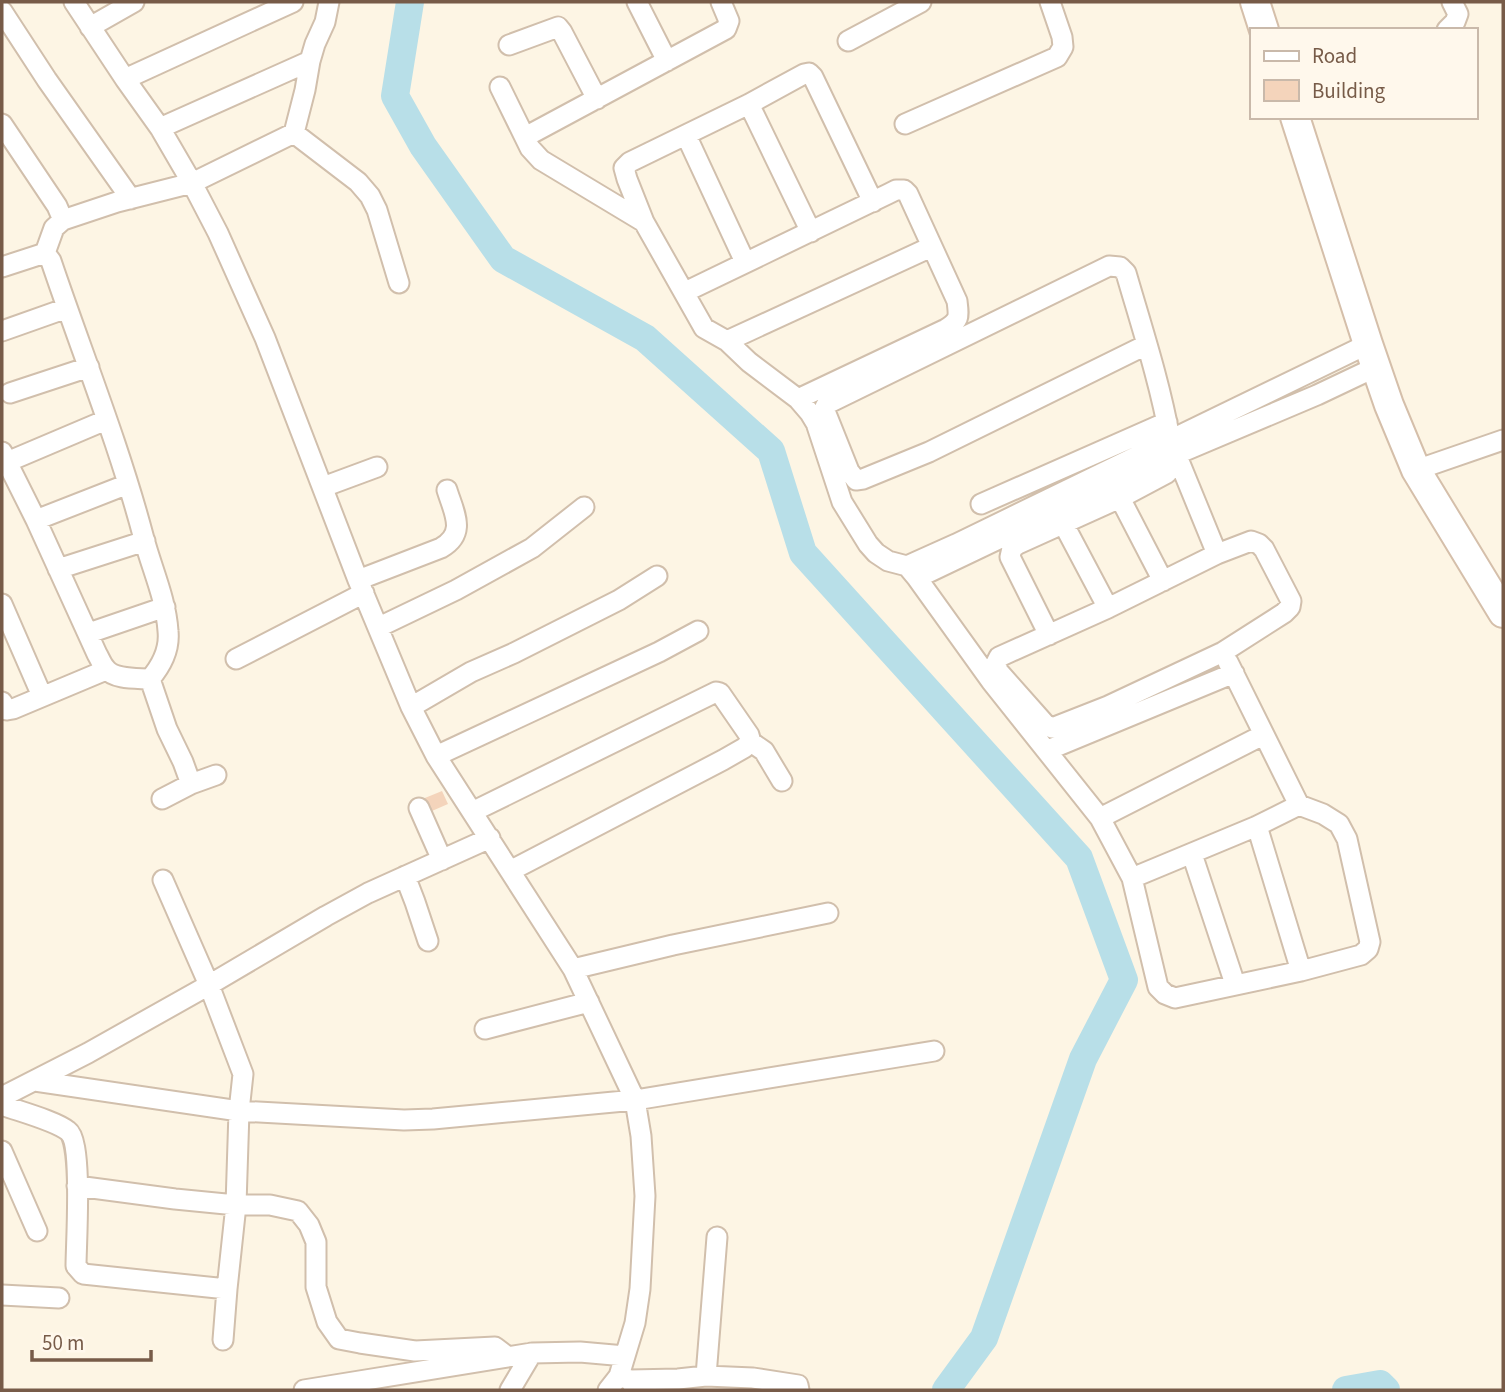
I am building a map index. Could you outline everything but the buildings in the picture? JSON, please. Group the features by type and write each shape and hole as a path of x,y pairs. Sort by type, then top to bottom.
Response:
{"street":[{"path":"74,2 160,128 218,233 265,338 411,707 436,756 573,968 635,1100 641,1136 645,1196 640,1289 635,1323 625,1356 624,1384 706,1376 799,1385 799,1390"},
{"path":"90,27 134,2"},
{"path":"125,79 293,2"},
{"path":"45,253 54,228 63,220 192,183 294,133 314,44 325,22 329,2"},
{"path":"637,2 667,61"},
{"path":"525,137 726,29 729,21 720,2"},
{"path":"848,41 921,2"},
{"path":"905,124 1057,57 1063,47 1062,37 1049,2"},
{"path":"1255,2 1263,28"},
{"path":"1449,28 1458,14 1452,2"},
{"path":"2,11 131,199"},
{"path":"509,45 558,27 597,99"},
{"path":"160,128 310,61"},
{"path":"873,202 813,77 809,74 804,74 630,162 624,168 644,222 704,328 727,341 748,362 798,399 810,413 842,502 868,544 888,561 912,572 990,681 1100,818 1132,878 1158,987 1175,998 1361,955 1368,950 1370,942 1347,839 1339,824 1323,814 1299,805 1223,652"},
{"path":"500,87 530,148 541,160 644,222"},
{"path":"749,104 811,232"},
{"path":"1296,119 1389,405 1416,471 1503,613"},
{"path":"2,124 57,206 63,220"},
{"path":"294,133 358,182 370,196 377,210 398,283"},
{"path":"687,135 745,262"},
{"path":"685,292 896,190 904,190 957,301 959,316 955,323 946,329 798,399"},
{"path":"727,341 931,247"},
{"path":"2,267 45,253"},
{"path":"45,253 51,261 89,367 165,607 168,641 164,659 150,679"},
{"path":"1146,345 929,452 863,479 856,480 849,471 825,411 827,404 1109,266 1120,267 1126,273 1146,345 1173,446 1217,554"},
{"path":"2,331 67,308"},
{"path":"1204,433 1307,373 1372,355"},
{"path":"912,572 1173,446 1317,395 1372,355"},
{"path":"10,393 89,367"},
{"path":"1307,373 1317,395"},
{"path":"106,420 4,457 106,670 121,677 150,679"},
{"path":"1416,471 1503,440"},
{"path":"1048,635 1010,557 1012,548 1120,498 1173,446"},
{"path":"981,504 1173,446"},
{"path":"323,487 377,467"},
{"path":"36,520 128,484"},
{"path":"236,659 361,586 451,543 456,536 456,523 447,490"},
{"path":"1120,498 1163,581"},
{"path":"379,627 456,590 532,548 584,507"},
{"path":"1063,523 1108,608"},
{"path":"58,569 145,541"},
{"path":"1251,541 1259,544 1291,601 1290,607 1223,652 1108,706 1052,728 1045,724 1002,676 996,663 999,657 1108,608 1217,554 1251,541"},
{"path":"411,707 471,672 620,600 657,576"},
{"path":"2,604 42,696"},
{"path":"89,634 165,607"},
{"path":"436,756 659,652 698,631"},
{"path":"2,702 7,710 13,709 106,670"},
{"path":"1048,750 1234,673"},
{"path":"150,679 167,729 191,784"},
{"path":"472,812 716,692 720,692 751,742 764,751 782,781"},
{"path":"1100,818 1263,735"},
{"path":"510,871 723,760 751,742"},
{"path":"162,799 215,775"},
{"path":"1132,878 1257,826 1299,805"},
{"path":"419,808 442,860"},
{"path":"1257,826 1301,971"},
{"path":"2,1097 209,985 368,893 491,838"},
{"path":"1192,854 1235,984"},
{"path":"405,876 428,941"},
{"path":"163,880 209,985 243,1074 236,1205 223,1340"},
{"path":"573,968 828,913"},
{"path":"485,1029 589,1002"},
{"path":"35,1081 239,1111 423,1119 635,1100 934,1051"},
{"path":"2,1105 70,1132 75,1141 76,1266 83,1274 227,1289"},
{"path":"2,1152 37,1231"},
{"path":"77,1186 175,1199 236,1205 270,1205 298,1211 309,1225 316,1242 316,1287 327,1322 339,1339 415,1351 495,1347 508,1357"},
{"path":"706,1376 717,1237"},
{"path":"2,1295 59,1297"},
{"path":"304,1390 532,1353 580,1352 625,1356"},
{"path":"510,1390 532,1353"}],"waterway":[{"path":"410,2 395,96 423,146 503,259 645,338 771,451 803,553 1079,858 1124,980 1083,1059 984,1338 946,1390"},
{"path":"1346,1390 1380,1384 1386,1390"}]}
